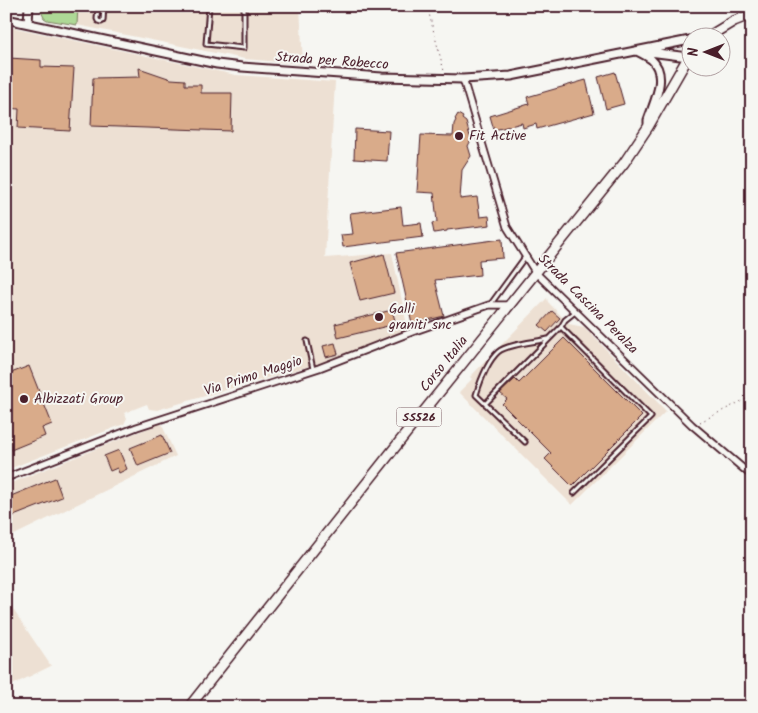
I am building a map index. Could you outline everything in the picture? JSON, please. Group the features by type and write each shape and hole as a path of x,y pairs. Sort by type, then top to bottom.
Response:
{"main road":[{"path":"721,28 752,14"},
{"name":"Corso Italia","path":"189,707 624,163 648,127 680,71"}],"street":[{"path":"28,23 29,6"},
{"name":"Strada per Robecco","path":"6,19 225,65 382,77 463,79 511,76 680,42"},
{"path":"670,44 680,52"},
{"path":"637,51 657,66 659,77 659,90 648,120 648,127"},
{"name":"Strada per Robecco","path":"637,51 680,55"},
{"name":"Strada Cascina Peralza","path":"463,79 507,227 536,273 692,425 752,476"},
{"name":"Via Primo Maggio","path":"6,478 137,427 314,370 489,305 510,305"}],"lane":[{"path":"98,6 97,19 101,22 103,21 104,6"},
{"path":"209,6 206,44 244,48 244,6"},
{"path":"489,305 525,257"},
{"path":"485,404 575,311"},
{"path":"561,327 651,417 574,494"},
{"path":"524,442 476,395 480,381 498,352 508,347 548,339"},
{"path":"306,341 314,370"}],"path":[{"path":"428,6 446,79"},
{"path":"692,425 752,396"}],"shaded area":[{"path":"78,6 300,6 303,64 245,59 77,25"},
{"path":"6,26 236,75 335,82 325,258 392,253 408,330 325,364 309,366 157,410 149,409 147,404 124,413 127,418 124,424 6,470"},
{"path":"547,298 548,302 569,324 584,327 666,411 572,505 459,392 472,379 470,377"},
{"path":"161,423 176,456 6,539 6,485"},
{"path":"6,599 51,666 6,688"}],"green space":[{"path":"39,6 78,6 77,25 47,20 44,18"}],"building":[{"path":"9,58 41,60 41,67 74,68 70,131 18,128 19,109 6,108 6,64 9,64"},
{"path":"139,68 171,79 185,80 185,85 201,85 201,93 232,93 231,131 91,126 93,78 140,77"},
{"path":"615,72 624,104 606,109 598,77"},
{"path":"586,80 594,113 537,129 536,124 523,128 522,123 494,130 490,116 529,104 527,97"},
{"path":"458,114 466,122 471,140 468,146 471,156 462,170 460,199 477,197 480,217 489,216 490,225 434,233 432,223 437,222 434,193 417,192 421,135 453,136 455,119"},
{"path":"355,129 389,131 387,161 354,159"},
{"path":"401,207 403,225 421,223 423,237 343,247 341,235 353,234 350,213"},
{"path":"502,239 503,258 479,260 480,275 435,280 444,316 412,324 396,253"},
{"path":"384,254 394,293 360,301 350,263"},
{"name":"Galli graniti snc","path":"392,310 396,324 338,338 335,324"},
{"path":"552,311 560,318 547,332 539,325"},
{"path":"564,338 642,416 572,486 545,459 551,453 502,404 507,399 500,393 515,379 519,383"},
{"path":"335,343 338,354 326,357 323,346"},
{"name":"Albizzati Group","path":"29,366 52,424 42,428 45,436 6,452 6,375"},
{"path":"162,435 170,453 138,466 130,448"},
{"path":"119,450 127,469 119,473 117,468 110,471 104,456"},
{"path":"55,478 62,497 6,519 6,498"}],"place":[{"name":"Fit Active","path":"459,136"},
{"name":"Galli graniti snc","path":"379,317"},
{"name":"Albizzati Group","path":"24,399"}]}
